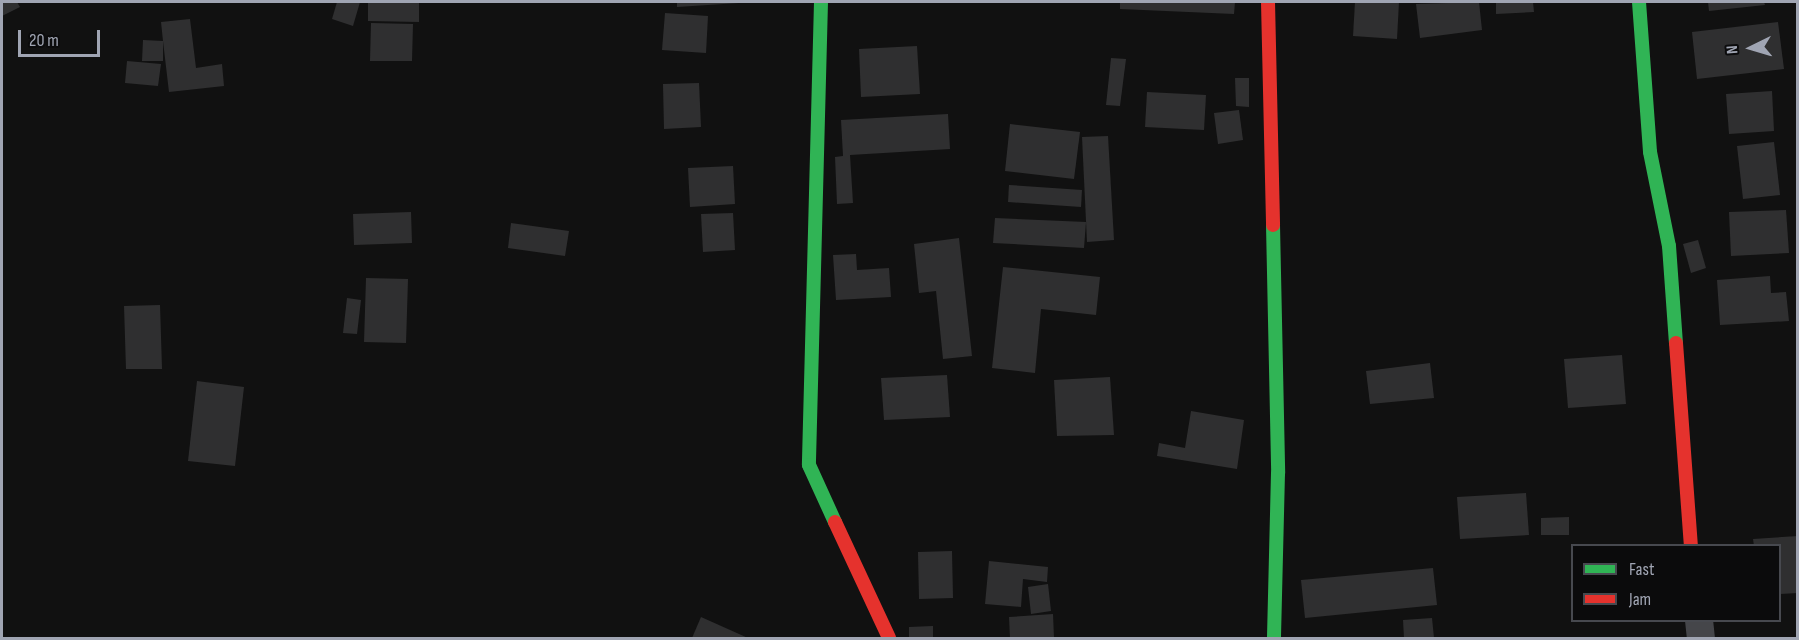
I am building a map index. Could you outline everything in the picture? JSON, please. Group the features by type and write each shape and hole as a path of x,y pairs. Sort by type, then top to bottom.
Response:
{"street":[{"path":"821,2 809,465 889,639"},
{"path":"1268,2 1278,473 1274,639"},
{"path":"1639,2 1650,152 1669,246 1691,544"},
{"path":"1699,622 1701,639"}],"building":[{"path":"2,2 17,2 20,7 2,16"},
{"path":"337,2 360,2 353,26 332,19"},
{"path":"368,2 419,2 419,22 368,21"},
{"path":"677,2 739,2 739,3 677,7"},
{"path":"1120,2 1235,2 1234,14 1120,9"},
{"path":"1355,2 1399,2 1397,39 1353,36"},
{"path":"1479,2 1482,30 1420,38 1416,4"},
{"path":"1496,2 1533,2 1534,12 1496,14"},
{"path":"1708,2 1764,2 1765,5 1709,11"},
{"path":"665,13 708,16 706,53 662,50"},
{"path":"190,19 196,68 222,64 224,86 169,92 161,22"},
{"path":"1778,22 1784,69 1697,79 1692,32"},
{"path":"371,23 413,24 412,61 370,61"},
{"path":"143,40 163,41 163,61 142,61"},
{"path":"917,46 920,94 861,97 859,49"},
{"path":"1111,58 1126,59 1120,106 1106,105"},
{"path":"127,61 161,64 158,86 125,83"},
{"path":"1235,78 1249,78 1249,107 1236,106"},
{"path":"699,83 701,127 664,129 663,84"},
{"path":"1772,91 1774,131 1729,134 1726,94"},
{"path":"1147,92 1206,95 1204,130 1145,127"},
{"path":"1239,110 1243,140 1218,144 1214,113"},
{"path":"948,114 950,149 850,155 853,203 837,204 835,157 843,156 841,120"},
{"path":"1010,124 1080,132 1074,179 1005,171"},
{"path":"1108,136 1114,240 1087,242 1082,137"},
{"path":"1774,142 1780,195 1743,199 1737,146"},
{"path":"733,166 735,204 690,207 688,168"},
{"path":"1009,185 1082,190 1081,207 1008,202"},
{"path":"1786,210 1789,253 1731,256 1729,212"},
{"path":"411,212 412,243 354,245 353,214"},
{"path":"733,213 735,250 703,252 701,214"},
{"path":"995,218 1086,222 1084,248 993,243"},
{"path":"511,223 569,231 565,256 508,248"},
{"path":"959,238 972,356 943,359 936,291 919,293 914,244"},
{"path":"1698,240 1706,268 1691,273 1683,244"},
{"path":"856,254 857,270 889,268 891,297 836,300 833,255"},
{"path":"1003,267 1100,277 1096,315 1041,309 1035,373 992,368"},
{"path":"1770,276 1771,293 1786,292 1789,321 1720,325 1717,280"},
{"path":"366,278 408,279 406,343 364,342"},
{"path":"347,298 361,300 357,334 343,333"},
{"path":"160,305 162,369 126,369 124,306"},
{"path":"1622,355 1626,404 1568,408 1564,359"},
{"path":"1430,363 1434,398 1370,404 1366,371"},
{"path":"947,375 950,417 884,420 881,378"},
{"path":"1110,377 1114,435 1057,436 1054,380"},
{"path":"197,381 244,387 235,466 188,461"},
{"path":"1191,411 1244,420 1237,469 1157,456 1159,443 1185,448"},
{"path":"1526,493 1529,535 1460,539 1457,497"},
{"path":"1569,517 1569,535 1541,535 1541,518"},
{"path":"1798,536 1798,593 1781,594 1781,544 1754,544 1753,539"},
{"path":"952,551 953,598 919,599 918,552"},
{"path":"989,561 1048,567 1047,582 1023,579 1021,607 985,604"},
{"path":"1433,568 1437,605 1305,618 1301,580"},
{"path":"1048,584 1051,611 1031,614 1028,587"},
{"path":"1053,614 1054,638 1010,638 1009,617"},
{"path":"701,617 748,638 692,638"},
{"path":"1432,618 1434,638 1404,638 1403,620"},
{"path":"933,626 933,638 909,638 909,627"}],"traffic: fast":[{"path":"821,2 809,465 835,522"},
{"path":"1639,2 1650,152 1669,246 1676,343"},
{"path":"1273,225 1278,473 1274,638"}],"traffic: jam":[{"path":"1268,2 1273,225"},
{"path":"1676,343 1691,544"},
{"path":"835,522 889,638"}]}
